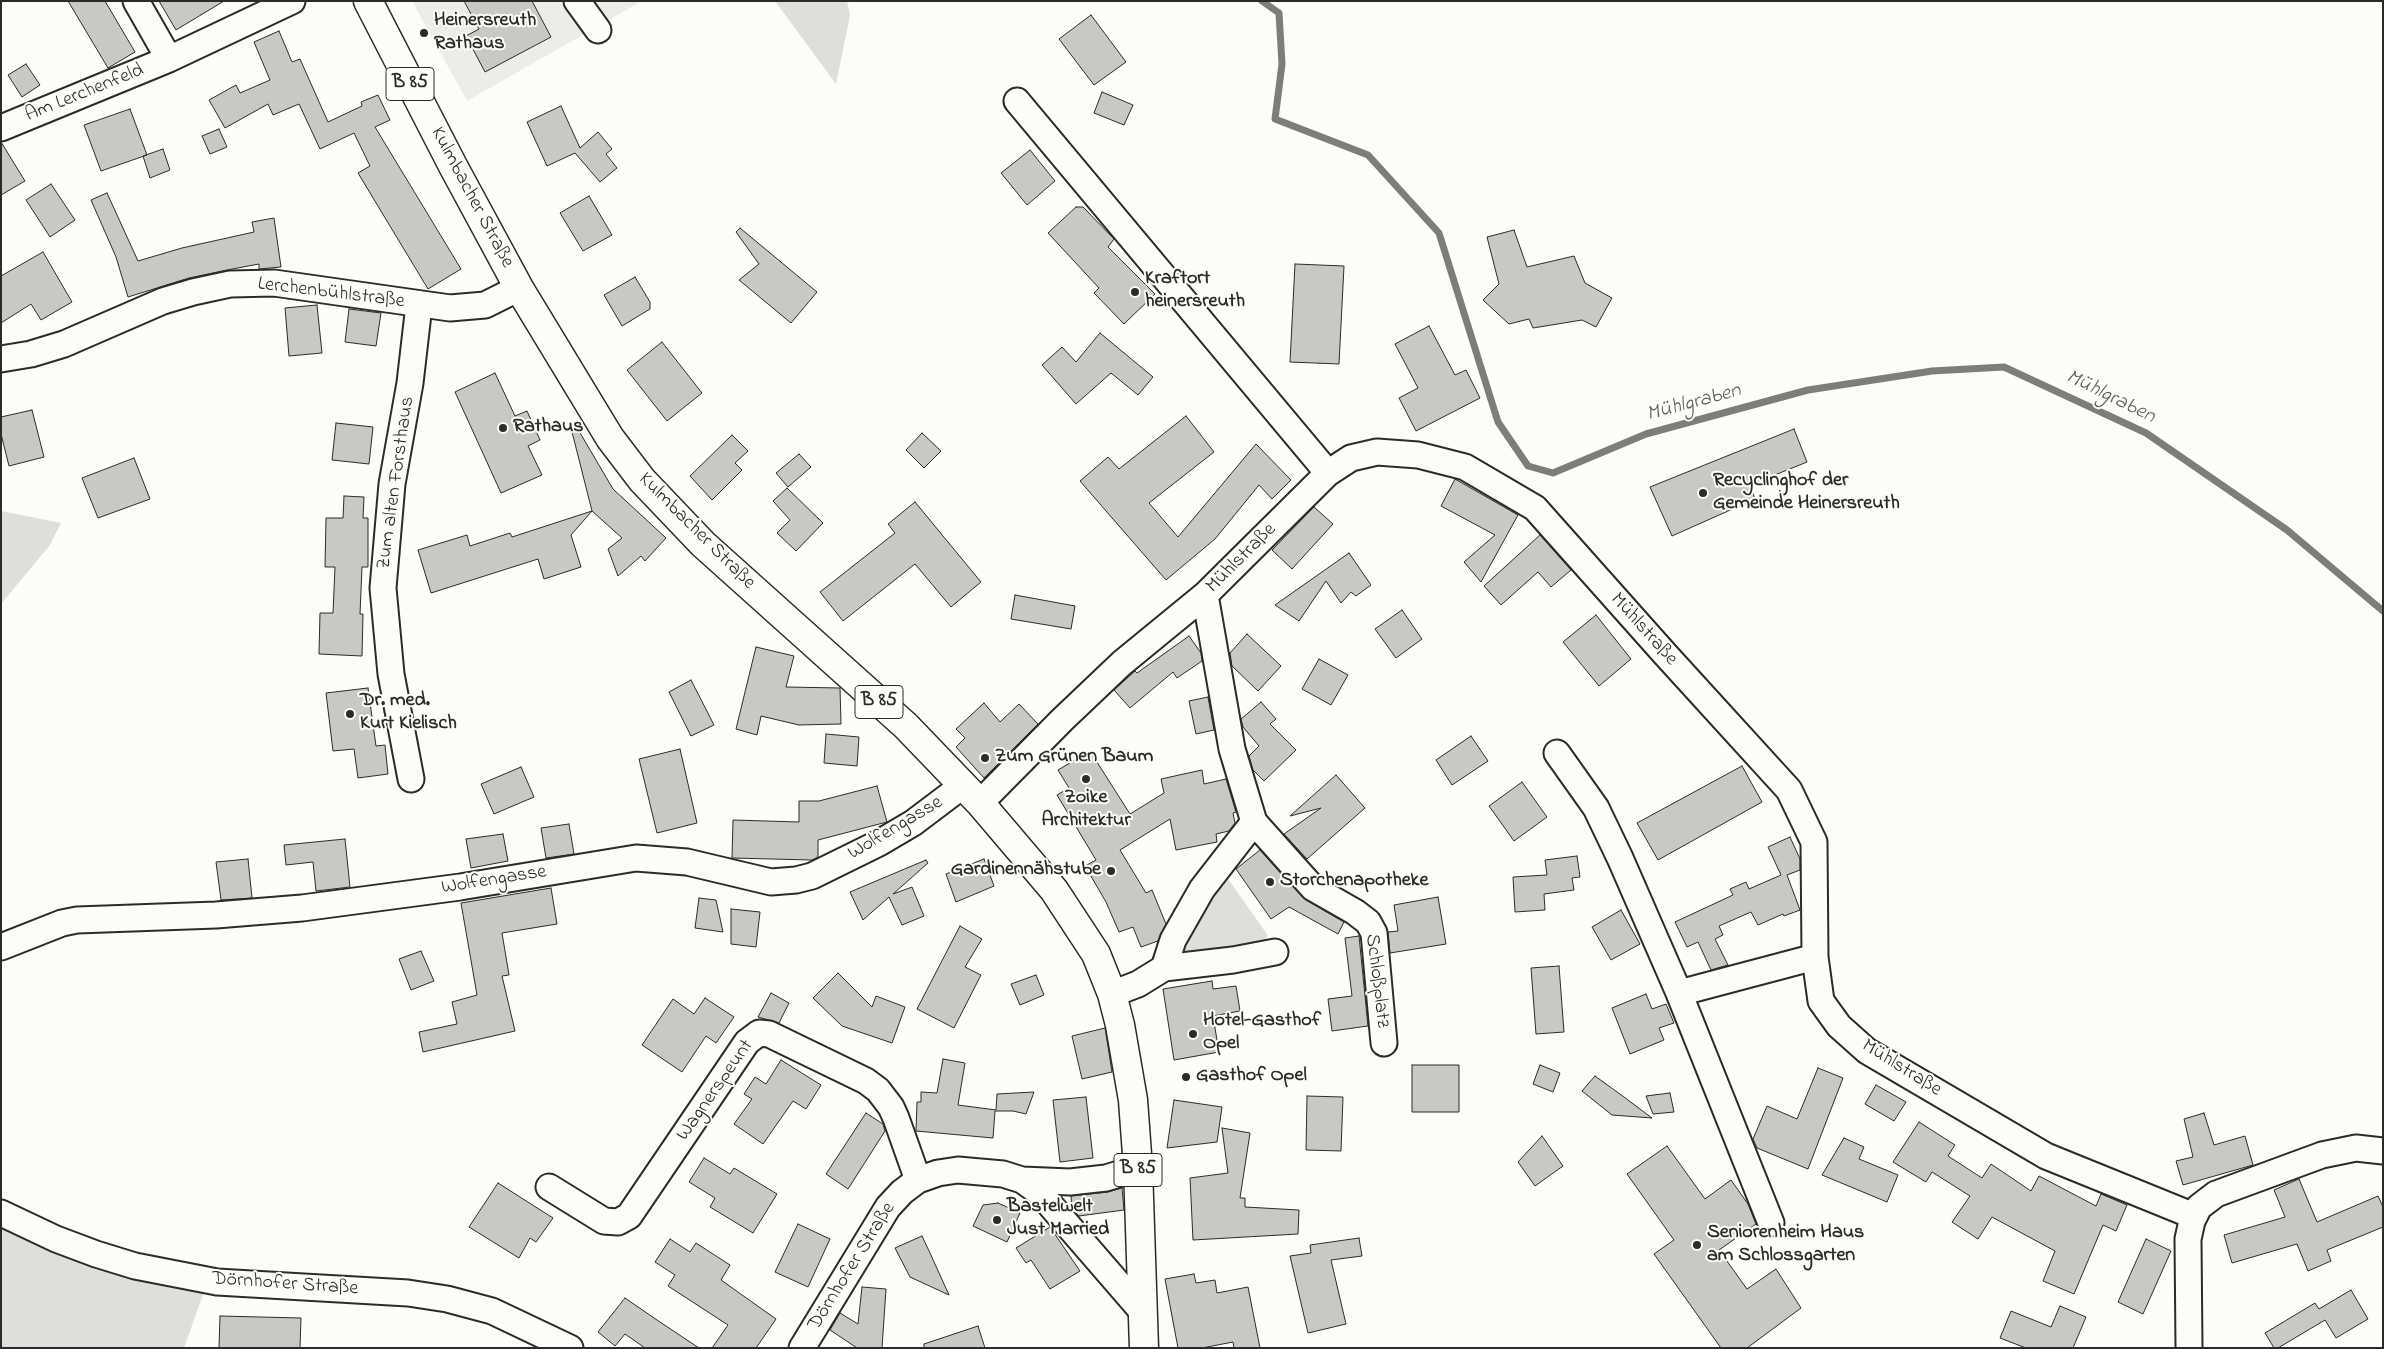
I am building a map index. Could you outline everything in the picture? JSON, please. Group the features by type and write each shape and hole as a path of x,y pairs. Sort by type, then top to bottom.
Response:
{"main road":[{"name":"Kulmbacher Straße","path":"368,1 457,174 519,288 610,438 648,487 703,544 906,726 971,795 1054,890 1079,925 1096,954 1112,994"},
{"name":"B 85","path":"1112,994 1128,1062 1134,1100 1144,1348"}],"street":[{"name":"Am Lerchenfeld","path":"136,1 169,59"},
{"name":"Am Lerchenfeld","path":"1,128 169,59 292,1"},
{"path":"577,1 598,30"},
{"path":"1017,101 1328,473"},
{"name":"Lerchenbühlstraße","path":"1,359 31,354 64,344 163,302 193,292 230,284 274,283 450,308 485,305 519,288"},
{"name":"Zum alten Forsthaus","path":"410,779 391,674 383,588 392,484 410,382 419,305"},
{"name":"Mühlstraße","path":"971,795 1062,720 1122,663 1205,595 1328,473 1351,458 1377,452 1418,455 1464,467 1536,508 1664,654 1789,790 1814,842 1815,957 1821,1001 1839,1026 1867,1051 2046,1156 2194,1216"},
{"name":"Schloßplatz","path":"1205,595 1232,749 1254,822 1313,888 1355,912 1368,922 1374,933 1384,1043"},
{"path":"1556,753 1596,808 1620,858 1679,993 1771,1223"},
{"name":"Wolfengasse","path":"1,947 62,923 77,920 216,915 302,908 460,887 636,858 687,862 771,882 790,881 812,876 971,795"},
{"path":"1164,968 1173,940 1202,889 1254,822"},
{"path":"1112,994 1138,984 1164,968 1233,960 1275,952"},
{"path":"1679,993 1815,957"},
{"name":"Wagnerspeunt","path":"549,1187 604,1221 618,1222 629,1216 747,1042 759,1033 769,1034 866,1081 878,1090 896,1118 918,1180"},
{"path":"2189,1348 2188,1239 2194,1216 2200,1207 2216,1194 2322,1155 2356,1148 2383,1151"},
{"name":"Dörnhofer Straße","path":"802,1348 888,1207 902,1192 918,1180 938,1173 958,1170 1003,1174 1022,1180 1070,1182 1106,1178 1138,1168"},
{"name":"Dörnhofer Straße","path":"1022,1180 1039,1192 1053,1206 1142,1312"},
{"name":"Dörnhofer Straße","path":"1,1213 56,1239 136,1266 217,1282 408,1293 447,1299 492,1311 570,1348"}],"shaded area":[{"path":"412,1 642,1 467,101"},
{"path":"775,1 847,1 850,15 836,84"},
{"path":"1,511 61,523 50,545 1,604"},
{"path":"1226,876 1267,934 1266,942 1264,945 1185,955 1181,945 1220,878"},
{"path":"1,1222 205,1289 184,1348 1,1348"}],"building":[{"path":"68,1 105,1 135,52 108,68"},
{"path":"159,1 224,1 176,30"},
{"path":"464,1 532,1 551,37 485,72 466,36 479,29"},
{"path":"1091,15 1126,62 1094,85 1059,39"},
{"path":"279,31 292,62 300,59 328,122 362,106 361,102 378,95 390,120 375,127 461,269 428,289 358,173 370,166 354,133 320,149 299,104 273,115 268,104 225,128 209,100 236,85 240,93 270,80 254,42"},
{"path":"26,64 40,85 22,97 8,75"},
{"path":"1102,92 1133,105 1124,125 1094,113"},
{"path":"561,106 580,148 598,132 612,149 606,154 617,168 600,182 575,153 547,166 527,122"},
{"path":"130,109 147,155 101,171 84,125"},
{"path":"219,129 227,147 210,154 202,136"},
{"path":"1,142 25,181 1,195"},
{"path":"163,149 170,170 150,178 143,156"},
{"path":"1030,150 1055,181 1027,205 1001,173"},
{"path":"51,184 75,220 50,237 26,200"},
{"path":"107,193 138,261 182,248 254,232 252,222 274,218 281,267 259,269 259,264 227,270 189,278 128,297 116,257 91,200"},
{"path":"589,196 612,235 583,251 560,213"},
{"path":"1076,207 1083,207 1114,239 1108,247 1155,294 1124,324 1094,293 1099,288 1048,233"},
{"path":"740,228 817,292 791,323 739,280 759,264 736,232"},
{"path":"1514,230 1527,267 1574,256 1585,283 1612,298 1596,327 1582,320 1533,328 1529,319 1509,324 1483,300 1499,284 1487,237"},
{"path":"43,252 72,302 41,320 31,304 1,323 1,276"},
{"path":"1295,264 1344,266 1339,364 1290,362"},
{"path":"635,277 650,302 650,309 622,326 604,295"},
{"path":"317,305 322,353 289,356 285,308"},
{"path":"349,309 381,313 376,346 345,342"},
{"path":"1429,326 1455,375 1466,370 1480,398 1416,431 1399,398 1418,388 1395,344"},
{"path":"1100,333 1153,377 1138,395 1111,373 1076,404 1042,365 1062,347 1076,362"},
{"path":"662,342 702,393 667,421 627,370"},
{"name":"Rathaus","path":"495,373 515,416 527,411 540,440 528,446 542,475 501,493 455,392"},
{"path":"32,410 44,457 9,466 1,434 1,417"},
{"path":"1186,416 1214,452 1149,503 1178,537 1256,444 1291,480 1272,499 1259,485 1215,539 1166,580 1080,481 1108,457 1119,469"},
{"path":"336,423 373,427 369,464 332,460"},
{"path":"576,426 613,489 666,538 645,561 641,556 618,576 608,549 622,538 592,511 571,428"},
{"name":"Recyclinghof der Gemeinde Heinersreuth","path":"1794,429 1807,462 1750,485 1755,499 1672,536 1650,487"},
{"path":"922,433 941,451 924,468 906,450"},
{"path":"732,435 748,451 735,463 742,470 712,500 690,476"},
{"path":"799,454 811,467 788,487 776,473"},
{"path":"134,458 150,499 98,518 82,478"},
{"path":"1455,479 1518,515 1481,582 1464,562 1495,535 1441,506"},
{"path":"787,488 823,523 796,551 777,533 790,520 773,501"},
{"path":"344,496 364,497 363,518 368,518 368,567 362,567 360,614 363,614 362,656 319,654 320,613 333,613 335,567 325,567 326,518 343,518"},
{"path":"915,502 981,582 951,607 915,564 843,621 820,592 895,533 888,524"},
{"path":"1314,507 1333,524 1292,569 1272,550"},
{"path":"592,511 571,535 581,567 544,579 538,559 431,593 418,550 467,535 470,546 510,533 512,537"},
{"path":"1540,535 1571,570 1551,587 1538,572 1501,605 1484,586"},
{"path":"1349,553 1371,585 1356,596 1351,592 1341,603 1326,581 1299,621 1275,605"},
{"path":"1015,595 1075,606 1071,629 1011,619"},
{"path":"1402,610 1422,639 1396,658 1375,629"},
{"path":"1596,615 1631,659 1599,686 1563,642"},
{"path":"1247,634 1281,666 1258,691 1232,666 1230,653"},
{"path":"1189,636 1201,653 1202,661 1177,678 1173,672 1130,708 1114,690 1135,671 1137,673"},
{"path":"756,647 794,656 786,687 840,688 841,724 799,725 761,716 757,735 736,729"},
{"path":"1319,659 1348,675 1331,705 1302,689"},
{"path":"691,680 714,725 691,736 669,692"},
{"name":"Dr. med. Kurt Kielisch","path":"368,688 376,746 385,745 388,774 358,778 354,749 333,751 326,693"},
{"path":"1208,697 1214,730 1196,734 1189,701"},
{"path":"1261,702 1276,719 1270,724 1296,750 1264,781 1253,770 1249,756 1259,746 1243,727 1241,719"},
{"path":"984,703 1000,722 1019,704 1038,724 984,778 956,747 965,738 956,729"},
{"path":"826,734 859,737 857,766 824,763"},
{"path":"1471,736 1488,761 1452,785 1436,760"},
{"path":"680,749 697,823 657,833 639,759"},
{"path":"1090,751 1130,814 1164,793 1161,779 1202,770 1204,784 1226,779 1236,812 1233,813 1235,823 1229,831 1216,834 1217,842 1176,850 1170,819 1120,850 1146,893 1152,890 1166,924 1158,941 1141,947 1133,927 1119,932 1106,902 1085,866 1096,860 1057,795 1069,788 1058,770"},
{"path":"1742,766 1762,802 1658,860 1637,823"},
{"path":"521,767 534,797 494,814 481,784"},
{"path":"1336,775 1365,808 1307,859 1284,834 1321,808 1290,816"},
{"path":"1522,782 1547,817 1514,841 1489,806"},
{"path":"877,786 887,822 818,840 818,857 812,860 732,858 733,820 799,822 799,801 819,801"},
{"path":"569,824 574,854 546,858 541,828"},
{"path":"503,834 508,861 471,868 466,839"},
{"path":"1790,837 1800,859 1800,870 1787,875 1800,910 1784,916 1783,914 1758,925 1751,912 1719,926 1723,935 1715,939 1728,965 1711,970 1698,942 1687,947 1675,922 1733,895 1730,889 1746,882 1749,889 1781,875 1768,847"},
{"path":"345,839 350,887 316,891 313,862 286,865 284,845"},
{"name":"Storchenapotheke","path":"1260,850 1285,878 1282,880 1291,885 1306,900 1344,922 1338,934 1289,907 1271,919 1236,869"},
{"path":"1577,856 1580,877 1572,878 1574,890 1544,894 1545,910 1515,912 1513,877 1547,875 1545,860"},
{"path":"248,859 252,898 221,900 216,862"},
{"path":"984,859 994,886 956,902 946,874"},
{"path":"926,860 928,863 893,894 912,887 924,916 902,925 889,897 863,920 850,892"},
{"path":"551,888 557,924 502,933 509,975 502,976 515,1031 423,1052 419,1032 457,1024 452,1002 477,995 461,903"},
{"path":"1438,897 1446,944 1390,953 1388,932 1398,931 1394,905"},
{"path":"699,898 716,900 723,932 695,928"},
{"path":"731,909 760,912 756,947 731,944"},
{"path":"1621,910 1640,944 1611,960 1592,927"},
{"path":"960,926 982,939 965,967 981,975 954,1028 917,1009"},
{"path":"1359,936 1368,1026 1332,1031 1328,999 1352,996 1345,938"},
{"path":"421,951 434,981 411,990 399,959"},
{"path":"1559,966 1564,1032 1536,1034 1531,968"},
{"path":"838,973 872,1007 876,996 905,1007 892,1043 842,1026 813,998"},
{"path":"1036,975 1044,995 1020,1005 1011,984"},
{"name":"Hotel-Gasthof Opel","path":"1212,981 1213,989 1236,986 1240,1011 1213,1016 1219,1052 1174,1060 1163,989"},
{"path":"771,993 789,1003 779,1023 758,1017"},
{"path":"1646,994 1652,1009 1666,1004 1674,1023 1659,1028 1664,1040 1630,1054 1612,1008"},
{"path":"705,998 734,1017 716,1043 706,1036 682,1072 642,1045 673,999 694,1014"},
{"path":"1105,1028 1112,1072 1082,1079 1072,1036"},
{"path":"943,1059 965,1063 958,1105 996,1110 997,1094 1034,1092 1026,1114 1013,1111 995,1111 993,1138 916,1131 917,1102 921,1102 921,1092 937,1093"},
{"path":"781,1060 821,1085 806,1109 793,1101 763,1144 734,1124 752,1099 744,1094 755,1077 766,1084"},
{"path":"1412,1065 1459,1065 1459,1112 1412,1112"},
{"path":"1540,1065 1560,1073 1553,1092 1533,1084"},
{"path":"1818,1068 1843,1078 1808,1169 1757,1148 1753,1139 1767,1106 1797,1119"},
{"path":"1595,1076 1652,1118 1612,1115 1582,1091"},
{"path":"1876,1085 1906,1102 1894,1121 1865,1104"},
{"path":"1670,1093 1674,1112 1653,1114 1646,1096"},
{"path":"1307,1096 1343,1097 1341,1151 1306,1150"},
{"path":"1086,1097 1093,1158 1060,1162 1053,1100"},
{"path":"1174,1100 1222,1107 1217,1142 1167,1148"},
{"path":"866,1113 883,1124 885,1131 848,1189 826,1174"},
{"path":"2204,1113 2214,1145 2245,1136 2253,1165 2183,1185 2176,1161 2193,1157 2184,1119"},
{"path":"1919,1122 1955,1145 1948,1156 1982,1178 1991,1164 2031,1191 2039,1176 2096,1206 2101,1194 2127,1205 2116,1231 2103,1225 2074,1294 2043,1281 2055,1251 1992,1217 1978,1239 1952,1222 1970,1196 1932,1172 1926,1182 1893,1162"},
{"path":"1222,1128 1250,1133 1240,1198 1245,1198 1245,1207 1299,1210 1298,1234 1193,1240 1190,1178 1228,1173"},
{"path":"1542,1136 1563,1166 1535,1186 1518,1162"},
{"path":"1844,1138 1864,1147 1859,1159 1898,1175 1887,1202 1822,1175"},
{"name":"Seniorenheim Haus am Schlossgarten","path":"1667,1146 1705,1199 1731,1180 1748,1204 1756,1224 1719,1250 1747,1289 1776,1269 1801,1308 1747,1348 1721,1348 1654,1254 1674,1240 1627,1174"},
{"path":"704,1158 730,1174 734,1168 777,1194 753,1233 710,1207 715,1198 689,1182"},
{"path":"2299,1179 2317,1222 2378,1196 2383,1207 2383,1227 2327,1250 2331,1261 2308,1271 2297,1244 2232,1263 2224,1235 2285,1217 2274,1190"},
{"path":"498,1183 553,1218 536,1242 530,1238 519,1258 469,1227"},
{"path":"1122,1188 1124,1210 1079,1216 1072,1209 1071,1196 1108,1192"},
{"name":"Bastelwelt Just Married","path":"998,1203 1020,1213 1007,1242 973,1226 983,1205"},
{"path":"798,1224 830,1239 808,1287 775,1272"},
{"path":"1050,1227 1080,1271 1050,1289 1031,1260 1026,1263 1016,1248"},
{"path":"922,1236 949,1295 910,1277 895,1248"},
{"path":"1359,1238 1362,1256 1331,1260 1346,1324 1308,1333 1290,1256 1311,1253 1310,1245"},
{"path":"670,1239 690,1252 696,1243 730,1265 721,1280 776,1319 756,1348 712,1348 728,1325 668,1286 675,1275 655,1262"},
{"path":"2146,1239 2171,1251 2143,1314 2118,1302"},
{"path":"1194,1274 1196,1283 1215,1280 1217,1293 1248,1287 1260,1348 1234,1348 1233,1342 1202,1348 1178,1348 1165,1279"},
{"path":"862,1287 886,1289 882,1348 857,1348 830,1330 840,1313 858,1324"},
{"path":"2351,1290 2368,1319 2336,1338 2325,1320 2278,1348 2274,1348 2265,1333 2315,1303 2319,1309"},
{"path":"625,1298 699,1348 645,1348 625,1334 615,1346 598,1332"},
{"path":"2060,1306 2086,1317 2073,1348 2026,1348 2000,1338 2011,1311 2051,1327"},
{"path":"220,1316 301,1318 300,1348 219,1348"},
{"path":"978,1326 985,1348 924,1348 924,1344"}],"waterway":[{"name":"Mühlgraben","path":"1262,1 1279,13 1282,64 1275,119 1368,155 1439,233 1498,422 1528,466 1553,473 1646,434 1808,390 1932,371 2004,367 2146,433 2287,530 2383,611"}],"place":[{"name":"Heinersreuth Rathaus","path":"424,33"},
{"name":"Kraftort heinersreuth","path":"1135,292"},
{"name":"Rathaus","path":"503,428"},
{"name":"Recyclinghof der Gemeinde Heinersreuth","path":"1703,493"},
{"name":"Dr. med. Kurt Kielisch","path":"350,714"},
{"name":"Zum Grünen Baum","path":"985,758"},
{"name":"Zoike Architektur","path":"1086,779"},
{"name":"Gardinennähstube","path":"1111,871"},
{"name":"Storchenapotheke","path":"1270,882"},
{"name":"Hotel-Gasthof Opel","path":"1193,1034"},
{"name":"Gasthof Opel","path":"1186,1077"},
{"name":"Bastelwelt Just Married","path":"997,1220"},
{"name":"Seniorenheim Haus am Schlossgarten","path":"1697,1245"}]}
